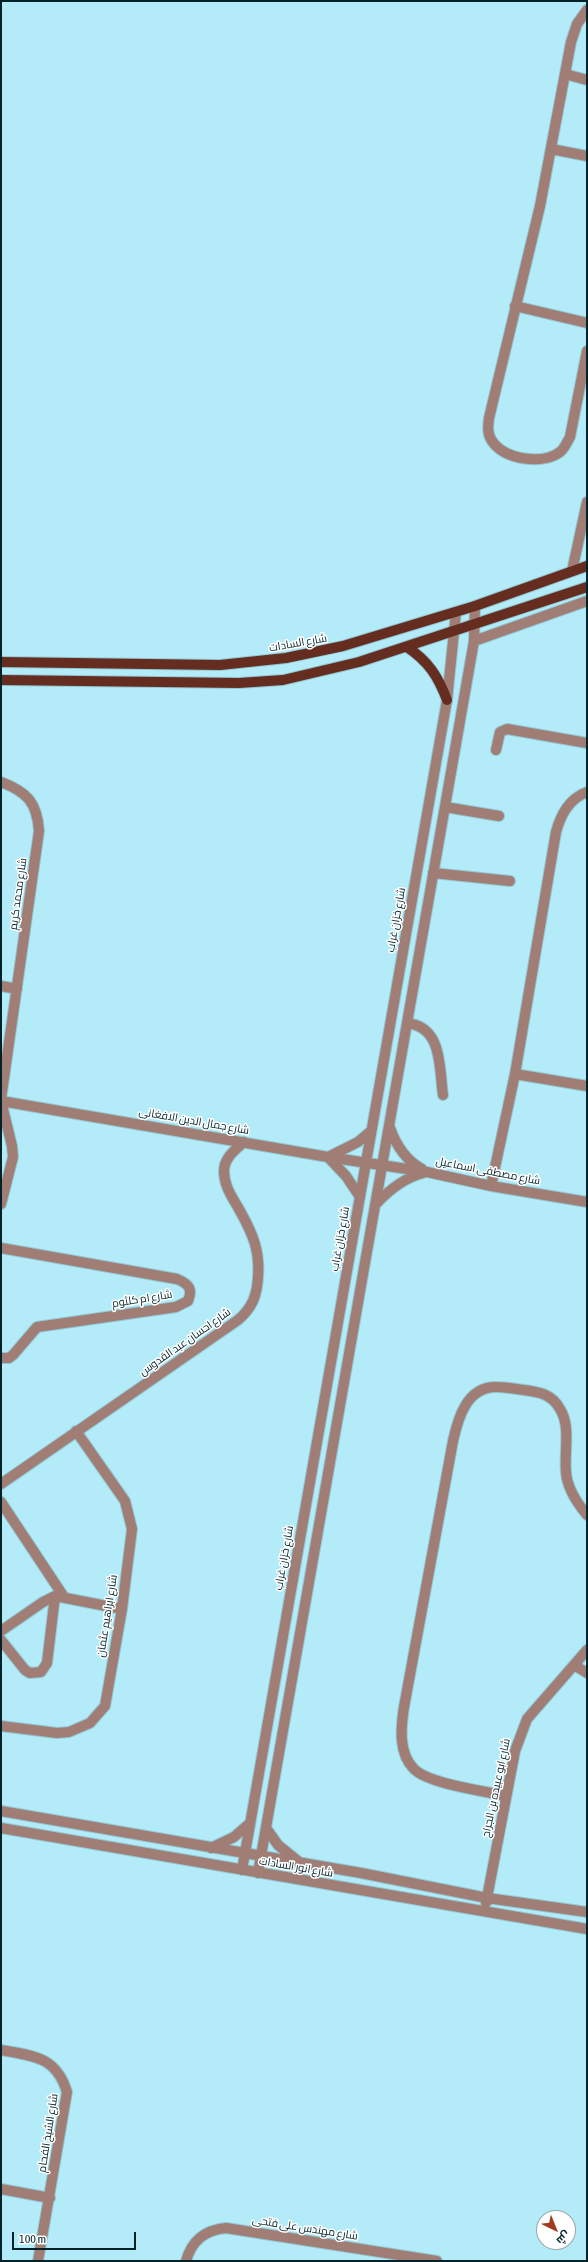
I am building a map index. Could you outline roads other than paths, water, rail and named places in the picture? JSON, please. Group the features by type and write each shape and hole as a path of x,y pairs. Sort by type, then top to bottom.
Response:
{"main road":[{"name":"شارع السادات","path":"1,662 192,665 260,662 343,646 475,606 587,566"},
{"path":"1,680 212,683 266,681 330,670 454,632 587,587"},
{"path":"407,647 431,665 447,700"}],"street":[{"path":"587,10 577,24 565,74 540,206 489,418 489,434 498,448 519,457 540,459 555,455 566,446 570,436 587,351"},
{"path":"565,74 587,80"},
{"path":"551,149 587,156"},
{"path":"515,306 587,323"},
{"path":"572,571 587,502"},
{"path":"474,641 587,601"},
{"path":"258,1873 384,1165 389,1126 474,641 475,606"},
{"name":"شارع خزان غراب","path":"242,1870 447,700 456,612"},
{"path":"496,750 500,732 507,729 587,743"},
{"name":"شارع محمد كريم","path":"1,782 24,794 31,801 38,819 39,831 1,1101"},
{"path":"491,1186 514,1074 556,832 567,806 574,799 587,792"},
{"path":"445,807 498,816"},
{"path":"433,873 510,881"},
{"path":"1,986 17,989"},
{"path":"407,1023 425,1029 433,1038 436,1045 442,1095"},
{"path":"514,1074 587,1086"},
{"path":"1,1101 12,1146 13,1157 1,1204"},
{"name":"شارع جمال الدين الافغانى","path":"1,1101 328,1157 384,1165"},
{"path":"389,1126 394,1139 407,1158 427,1172"},
{"path":"360,1197 346,1176 328,1157 349,1148 371,1131"},
{"name":"شارع احسان عبد القدوس","path":"1,1484 238,1320 251,1306 258,1288 260,1258 250,1229 230,1196 224,1171 230,1155 244,1142"},
{"name":"شارع مصطفى اسماعيل","path":"384,1165 427,1172 491,1186 587,1202"},
{"path":"376,1204 395,1187 412,1176 427,1172"},
{"name":"شارع ام كلثوم","path":"1,1248 177,1279 186,1282 191,1294 188,1301 176,1307 37,1327 13,1355 9,1358 1,1358"},
{"path":"506,1796 458,1786 423,1775 414,1769 408,1759 401,1736 404,1707 453,1441 459,1416 470,1399 482,1391 496,1386 542,1393 553,1399 565,1420 566,1473 570,1489 578,1504 587,1515"},
{"name":"شارع ابراهيم عثمان","path":"1,1726 57,1733 69,1732 85,1726 98,1715 105,1706 122,1609 132,1529 130,1515 125,1501 76,1431"},
{"path":"1,1502 60,1596 47,1663 40,1672 35,1674 25,1670 1,1640"},
{"path":"298,1547 315,1549"},
{"path":"1,1631 43,1602 60,1596 122,1609"},
{"name":"شارع ابو عبيده بن الجراح","path":"484,1911 515,1751 527,1719 587,1650"},
{"path":"574,1665 587,1673"},
{"name":"شارع انور السادات","path":"1,1812 361,1873 486,1898 587,1912"},
{"path":"210,1848 234,1837 250,1824"},
{"name":"شارع انور السادات","path":"1,1828 587,1929"},
{"path":"266,1828 278,1845 301,1864"},
{"name":"شارع الشيخ الفحام","path":"1,2050 34,2056 46,2061 56,2069 63,2079 67,2092 38,2261"},
{"path":"1,2189 50,2198"},
{"name":"شارع مهندس على فتحى","path":"186,2261 189,2251 195,2241 214,2229 226,2228 437,2261"}]}
